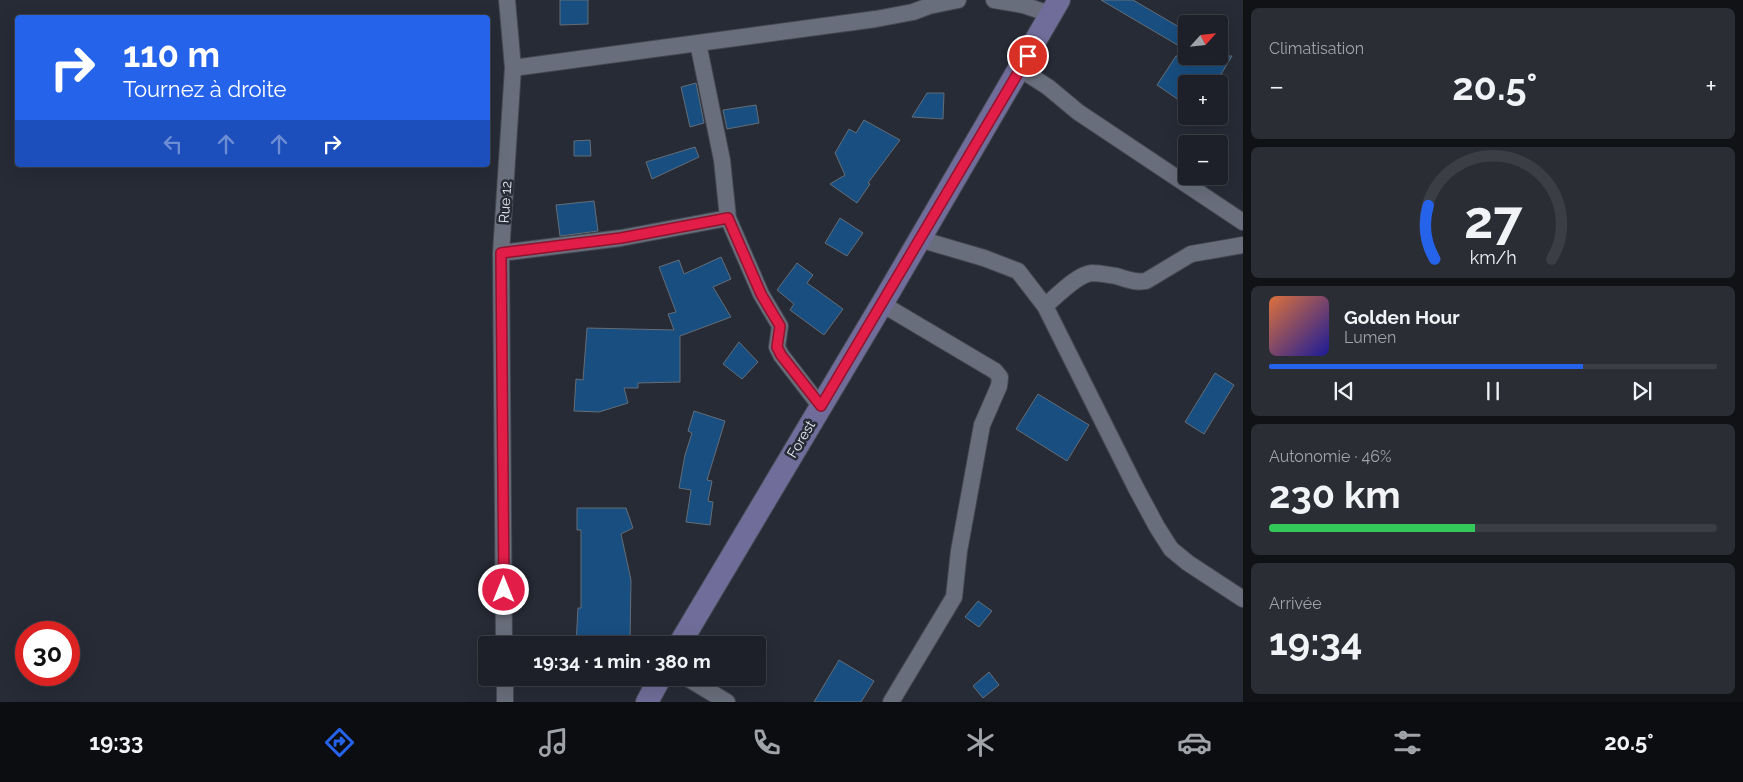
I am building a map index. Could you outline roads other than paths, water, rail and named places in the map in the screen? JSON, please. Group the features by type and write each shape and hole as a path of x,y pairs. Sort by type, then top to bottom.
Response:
{"street":[{"name":"Rue 12","path":"504,636 501,253 513,68 507,0"},
{"path":"513,68 698,42 876,20 958,0"},
{"path":"994,0 1023,5 1054,7"},
{"name":"Forest","path":"684,636 882,304 1020,69 1054,7"},
{"path":"698,42 722,160 728,218 761,294 780,326 777,347 781,355 821,406"},
{"path":"1020,69 1048,87 1078,112 1243,222"},
{"path":"501,253 621,238 728,218"},
{"path":"919,239 984,258 1018,271 1045,306 1136,488 1171,549 1188,564 1243,599"},
{"path":"1045,306 1075,281 1091,273 1115,276 1138,282 1146,281 1190,254 1243,245"},
{"path":"882,304 995,371 1000,377 999,386 982,425 959,551 954,597 891,702"},
{"path":"505,686 505,702"},
{"path":"647,702 656,686"},
{"path":"700,686 727,702"}]}
